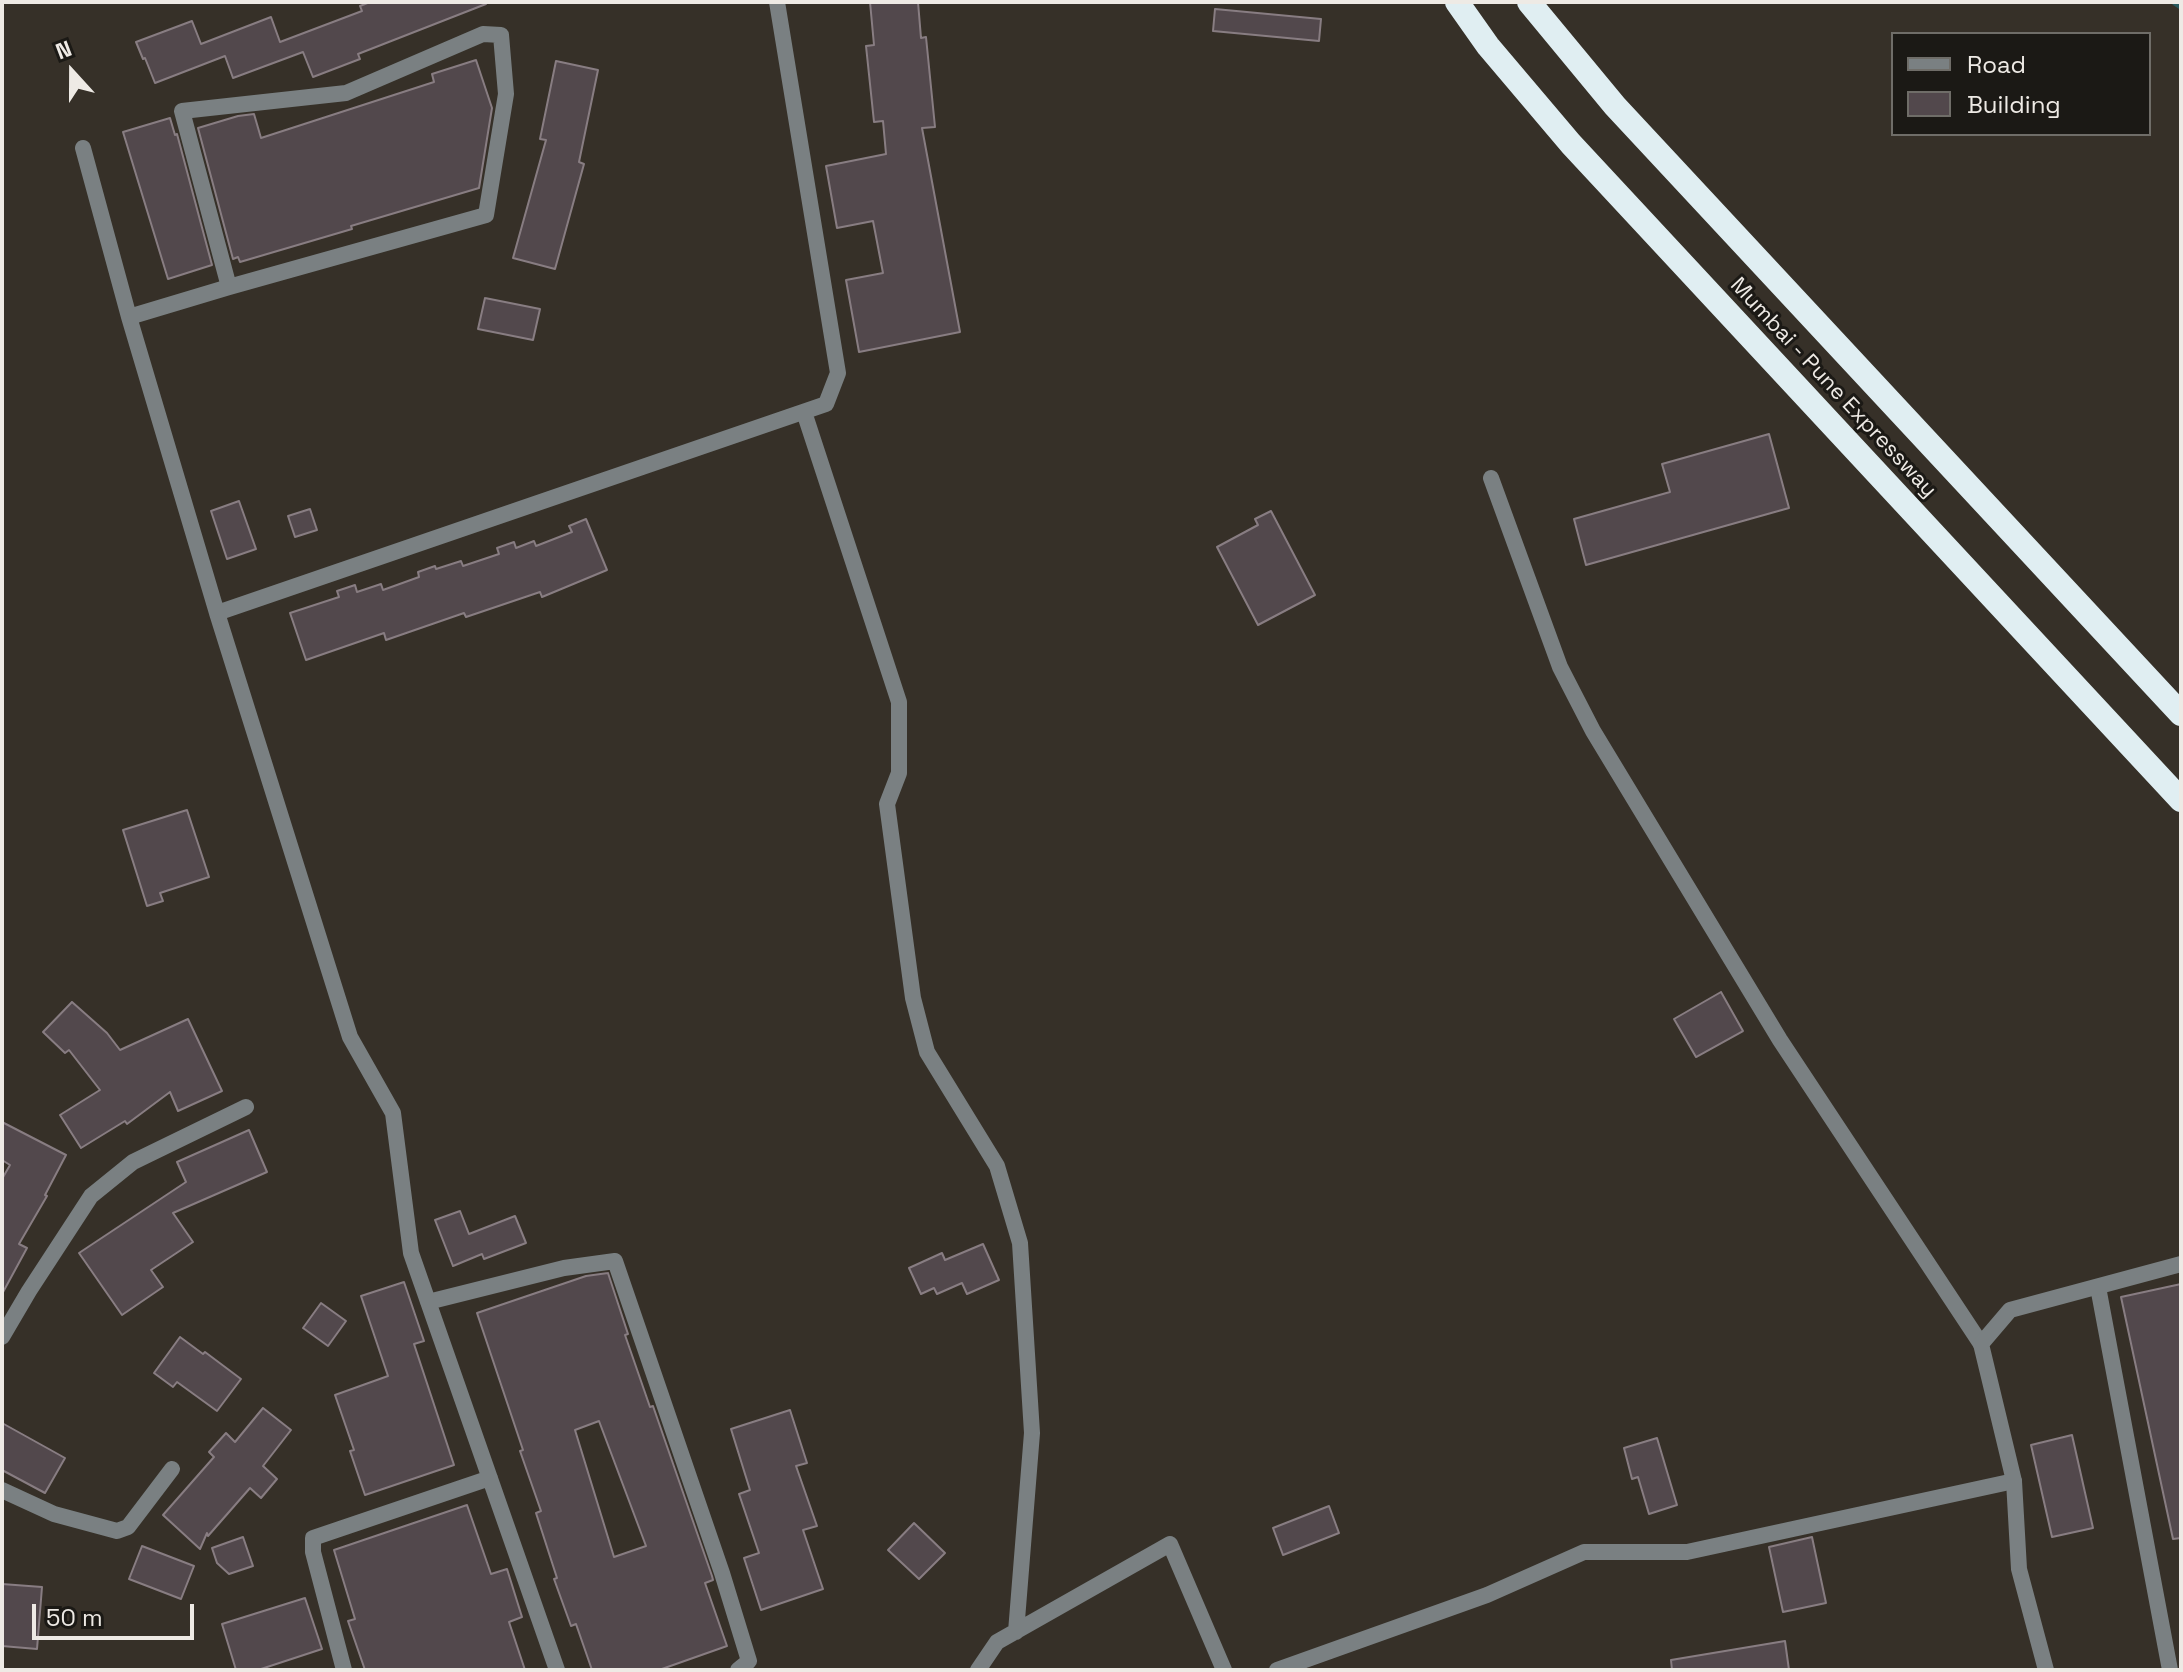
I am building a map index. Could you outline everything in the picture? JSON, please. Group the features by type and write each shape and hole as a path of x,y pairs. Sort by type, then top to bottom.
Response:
{"highway":[{"name":"Mumbai - Pune Expressway","path":"1457,2 1488,46 1571,144 2181,800"},
{"name":"Mumbai - Pune Expressway","path":"1529,2 1626,117 2181,714"}],"street":[{"path":"217,613 826,404 838,373 777,2"},
{"path":"129,317 486,215 506,94 501,35 483,34 346,93 182,111 229,287"},
{"path":"83,148 129,317 217,613 350,1037 393,1113 411,1253 557,1670"},
{"path":"804,412 899,702 899,773 887,804 913,998 927,1052 997,1166 1020,1243 1032,1433 1016,1632"},
{"path":"1491,478 1560,667 1593,731 1780,1040 1981,1344 2014,1481 2019,1569 2046,1670"},
{"path":"2,1337 91,1196 133,1162 246,1107"},
{"path":"428,1302 564,1268 615,1261 745,1646 749,1661 738,1670"},
{"path":"1981,1344 2010,1310 2181,1264"},
{"path":"2098,1287 2170,1670"},
{"path":"2,1490 54,1514 117,1531 128,1527 172,1469"},
{"path":"344,1670 313,1552 313,1538 490,1478"},
{"path":"1277,1670 1487,1595 1584,1552 1687,1552 2014,1481"},
{"path":"978,1670 997,1642 1170,1544 1224,1670"}],"building":[{"path":"370,2 486,4 358,54 360,59 313,77 303,52 233,78 225,56 155,83 136,42 192,21 201,44 271,17 280,42 362,11 360,6"},
{"path":"870,2 918,2 921,38 926,37 935,127 922,128 960,332 859,352 846,280 883,273 873,221 837,228 826,166 886,154 883,121 874,122 866,46 874,45"},
{"path":"1215,9 1321,19 1319,41 1213,31"},
{"path":"476,60 492,108 479,188 240,262 238,257 233,259 198,128 254,114 261,138 434,82 432,74"},
{"path":"556,61 598,70 579,162 584,164 555,269 513,258 546,140 540,139"},
{"path":"170,118 212,265 168,279 123,132"},
{"path":"485,298 540,309 533,340 478,329"},
{"path":"1769,434 1789,508 1586,565 1574,519 1670,492 1662,464"},
{"path":"239,501 256,549 227,559 211,511"},
{"path":"310,509 317,530 295,537 288,516"},
{"path":"1271,511 1315,595 1258,625 1217,547 1258,525 1255,519"},
{"path":"586,519 607,570 542,597 540,592 466,617 464,613 386,640 384,633 306,660 290,613 339,597 337,591 355,585 357,592 381,584 383,590 419,577 418,572 435,566 436,569 461,561 463,566 499,554 497,548 514,542 516,548 534,541 536,546 572,532 569,526"},
{"path":"187,810 209,877 160,893 163,901 147,906 123,830"},
{"path":"1721,992 1743,1031 1696,1057 1674,1019"},
{"path":"72,1002 107,1033 120,1050 188,1019 222,1091 178,1111 170,1092 127,1124 125,1121 81,1148 60,1115 100,1090 69,1050 65,1053 43,1032"},
{"path":"2,1122 66,1155 19,1244 27,1248 2,1294 2,1179 10,1165 2,1160"},
{"path":"249,1130 267,1172 173,1213 193,1242 151,1270 163,1287 122,1315 79,1253 186,1182 177,1162"},
{"path":"460,1211 469,1234 515,1216 526,1243 484,1259 482,1254 453,1266 435,1220"},
{"path":"983,1244 999,1280 967,1294 962,1283 937,1294 934,1288 921,1294 909,1268 942,1253 945,1260"},
{"path":"608,1273 628,1334 625,1335 712,1576 713,1580 705,1583 727,1646 659,1670 592,1670 576,1624 571,1626 554,1579 557,1578 536,1513 541,1511 477,1313 586,1276","holes":["599,1421 646,1546 614,1557 575,1430"]},
{"path":"404,1282 424,1341 414,1344 454,1465 365,1495 335,1395 388,1376 361,1296"},
{"path":"2181,1284 2181,1538 2173,1539 2121,1297"},
{"path":"321,1303 346,1321 328,1346 303,1328"},
{"path":"180,1337 241,1379 217,1411 177,1382 173,1387 154,1373"},
{"path":"263,1408 291,1430 263,1466 277,1479 261,1498 250,1488 208,1536 207,1533 200,1549 163,1515 214,1457 209,1452 226,1433 235,1442"},
{"path":"790,1410 807,1463 796,1466 817,1526 803,1530 823,1589 761,1610 744,1558 759,1553 739,1494 750,1490 731,1429"},
{"path":"2,1423 65,1458 45,1493 2,1470"},
{"path":"2072,1435 2093,1528 2052,1537 2031,1445"},
{"path":"1657,1438 1677,1505 1649,1514 1638,1477 1632,1479 1624,1448"},
{"path":"467,1505 491,1574 507,1569 522,1617 509,1622 525,1670 365,1670 348,1621 355,1619 334,1550"},
{"path":"1329,1506 1339,1533 1283,1555 1273,1528"},
{"path":"914,1523 945,1553 919,1579 888,1550"},
{"path":"243,1537 253,1566 229,1574 217,1563 212,1548"},
{"path":"1812,1537 1826,1603 1783,1612 1769,1547"},
{"path":"142,1546 194,1566 181,1599 129,1579"},
{"path":"2,1584 42,1587 37,1649 2,1646"},
{"path":"305,1598 322,1649 258,1670 236,1670 222,1624"},
{"path":"1785,1641 1789,1670 1672,1670 1671,1660"}],"waterway":[{"path":"2175,2 2181,6"}]}
